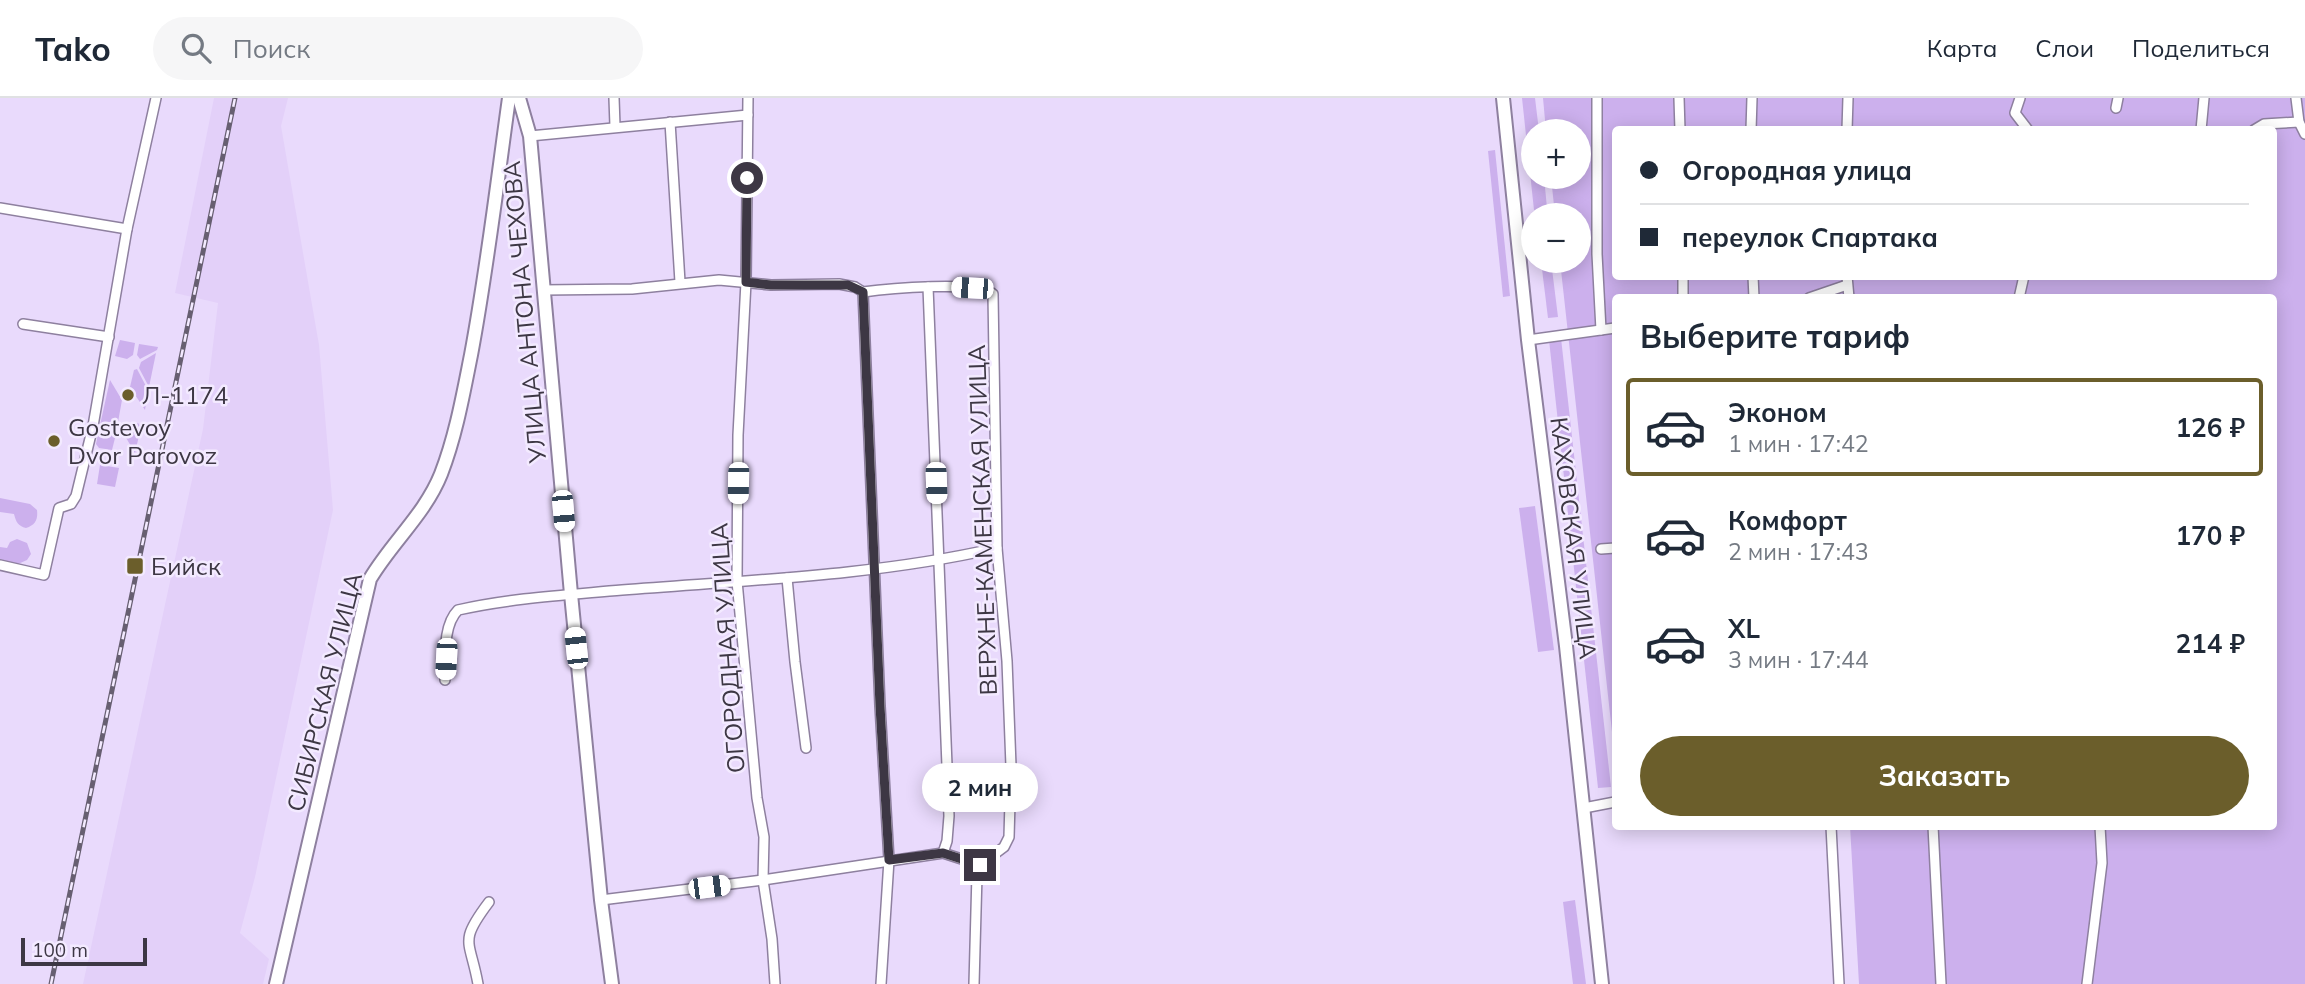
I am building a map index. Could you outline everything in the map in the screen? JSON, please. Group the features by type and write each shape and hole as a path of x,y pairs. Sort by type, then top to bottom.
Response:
{"street":[{"path":"0,565 44,575 59,508 74,501 78,490 109,337 127,229 156,98"},
{"name":"СИБИРСКАЯ УЛИЦА","path":"276,984 370,579 425,506 441,474 457,427 482,301 509,98"},
{"name":"УЛИЦА АНТОНА ЧЕХОВА","path":"519,98 530,135 571,594 601,900 612,984"},
{"path":"614,98 615,126"},
{"name":"ОГОРОДНАЯ УЛИЦА","path":"748,98 746,282 738,435 737,581 757,798 764,837 763,880 772,939 775,984"},
{"name":"КАХОВСКАЯ УЛИЦА","path":"1503,98 1602,984"},
{"path":"1597,98 1597,254 1601,330"},
{"path":"1679,98 1680,126"},
{"path":"1751,126 1752,98"},
{"path":"1847,98 1847,126"},
{"path":"2020,98 2015,113 2025,126"},
{"path":"2201,126 2204,98"},
{"path":"2296,98 2298,122 2305,134"},
{"path":"530,135 748,115"},
{"path":"670,122 680,282"},
{"path":"2261,126 2298,122"},
{"path":"0,208 127,229"},
{"name":"ВЕРХНЕ-КАМЕНСКАЯ УЛИЦА","path":"543,290 632,289 719,280 771,285 848,285 863,292 903,287 987,289 993,295 998,548 1007,661 1010,823 1009,836 1004,846 980,865"},
{"path":"1818,294 1847,281"},
{"path":"928,287 949,816 943,853"},
{"path":"863,292 889,860 881,984"},
{"path":"23,324 109,337"},
{"path":"1528,340 1612,328"},
{"path":"445,680 447,638 453,616 458,610 571,594 874,569 939,561 998,548"},
{"path":"1601,549 1612,548"},
{"path":"787,578 794,662 806,748"},
{"path":"1584,808 1612,803"},
{"path":"1831,830 1839,984"},
{"path":"1933,830 1941,984"},
{"path":"2087,984 2102,863 2100,830"},
{"path":"601,900 763,880 943,853 980,865 977,874 974,984"},
{"path":"478,984 468,936 489,902"}],"shaded area":[{"path":"214,98 288,98 281,126 319,345 333,510 255,877 240,933 269,959 263,984 83,984 203,429 218,303 175,293"},
{"path":"1522,98 1535,98 1538,119 1524,119"},
{"path":"1543,98 2305,98 2305,984 1859,984 1850,830 2277,830 2277,294 1612,294 1612,732 1561,273 1591,273 1591,203 1554,203 1552,189 1591,189 1591,119 1545,119"},
{"path":"1495,150 1510,296 1503,297 1488,151"},
{"path":"1532,189 1545,189 1547,203 1533,203"},
{"path":"1542,273 1552,273 1558,317 1548,318"},
{"path":"1561,338 1611,787 1598,788 1549,340"},
{"path":"120,340 135,343 133,355 127,359 115,356"},
{"path":"139,344 158,347 140,359 137,355"},
{"path":"156,353 149,387 139,368 141,362"},
{"path":"137,369 148,390 145,410 130,387 134,370"},
{"path":"110,380 122,400 118,422 112,427 100,425"},
{"path":"138,423 141,427 135,453 125,436 127,429"},
{"path":"99,429 110,431 115,438 112,450 99,448 96,444"},
{"path":"100,465 119,468 115,487 97,484"},
{"path":"0,498 30,504 37,510 36,521 26,528 21,526 14,514 0,512"},
{"path":"1535,506 1554,650 1538,652 1519,508"},
{"path":"17,539 27,543 31,554 27,560 18,564 0,560 0,547 7,548 10,542"},
{"path":"1575,900 1586,984 1573,984 1563,902"}],"railway":[{"path":"51,984 235,98"}],"place":[{"name":"Л-1174","path":"128,395"},
{"name":"Gostevoy Dvor Parovoz","path":"54,441"},
{"name":"Бийск","path":"135,566"}],"route":[{"path":"747,178 746,282 771,285 839,284 855,287 863,292 889,860 943,853 980,865"}]}
